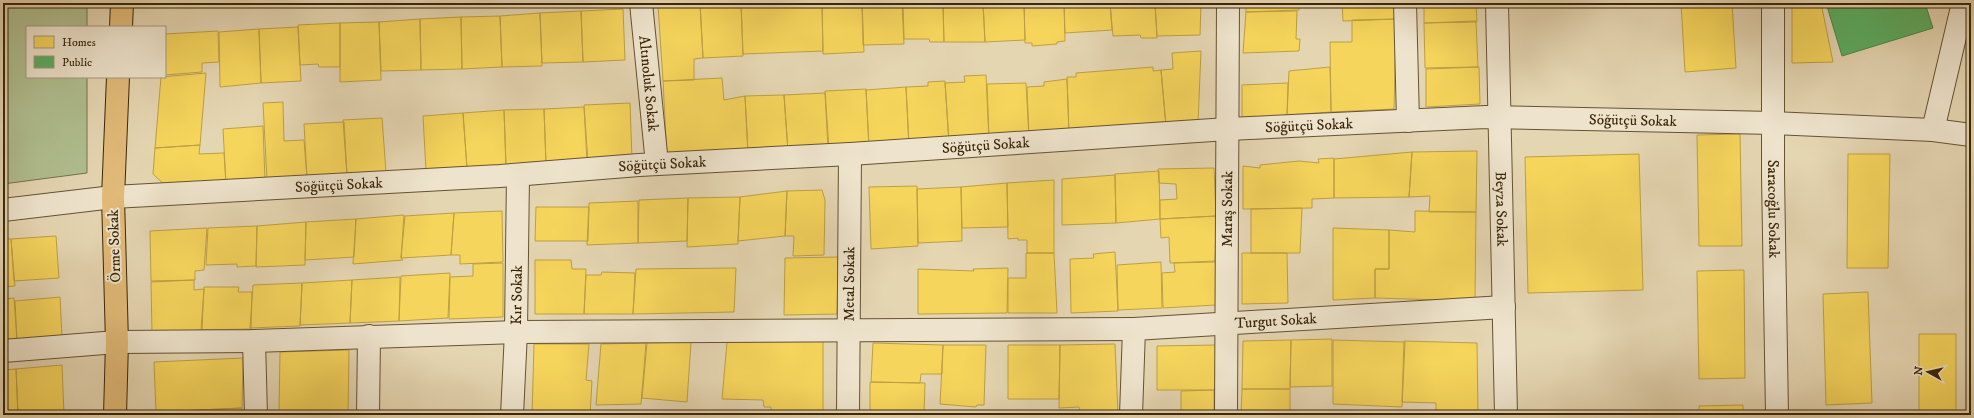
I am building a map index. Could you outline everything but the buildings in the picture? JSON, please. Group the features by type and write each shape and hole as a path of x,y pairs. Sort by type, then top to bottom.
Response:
{"main road":[{"path":"121,26 122,3"},
{"name":"Örme Sokak","path":"115,415 117,342 112,197 118,78"}],"street":[{"name":"Altınoluk Sokak","path":"641,3 657,164"},
{"name":"Maraş Sokak","path":"1226,415 1228,3"},
{"path":"1405,3 1408,121"},
{"name":"Beyza Sokak","path":"1497,3 1506,415"},
{"name":"Saracoğlu Sokak","path":"1773,3 1773,175 1778,415"},
{"path":"1933,130 1963,3"},
{"name":"Söğütçü Sokak","path":"3,210 112,197 518,175 657,164 850,154 1228,129 1499,116 1774,123 1933,130 1971,135"},
{"name":"Metal Sokak","path":"848,415 850,331 850,154"},
{"name":"Kır Sokak","path":"512,415 516,332 518,175"},
{"name":"Turgut Sokak","path":"3,351 117,342 254,341 516,332 1134,329 1226,325 1504,307"},
{"path":"1131,415 1134,329"},
{"path":"368,415 369,336"},
{"path":"254,341 256,415"}],"green space":[{"path":"3,3 87,3 87,26 26,26 26,78 87,78 87,173 3,184"}]}
